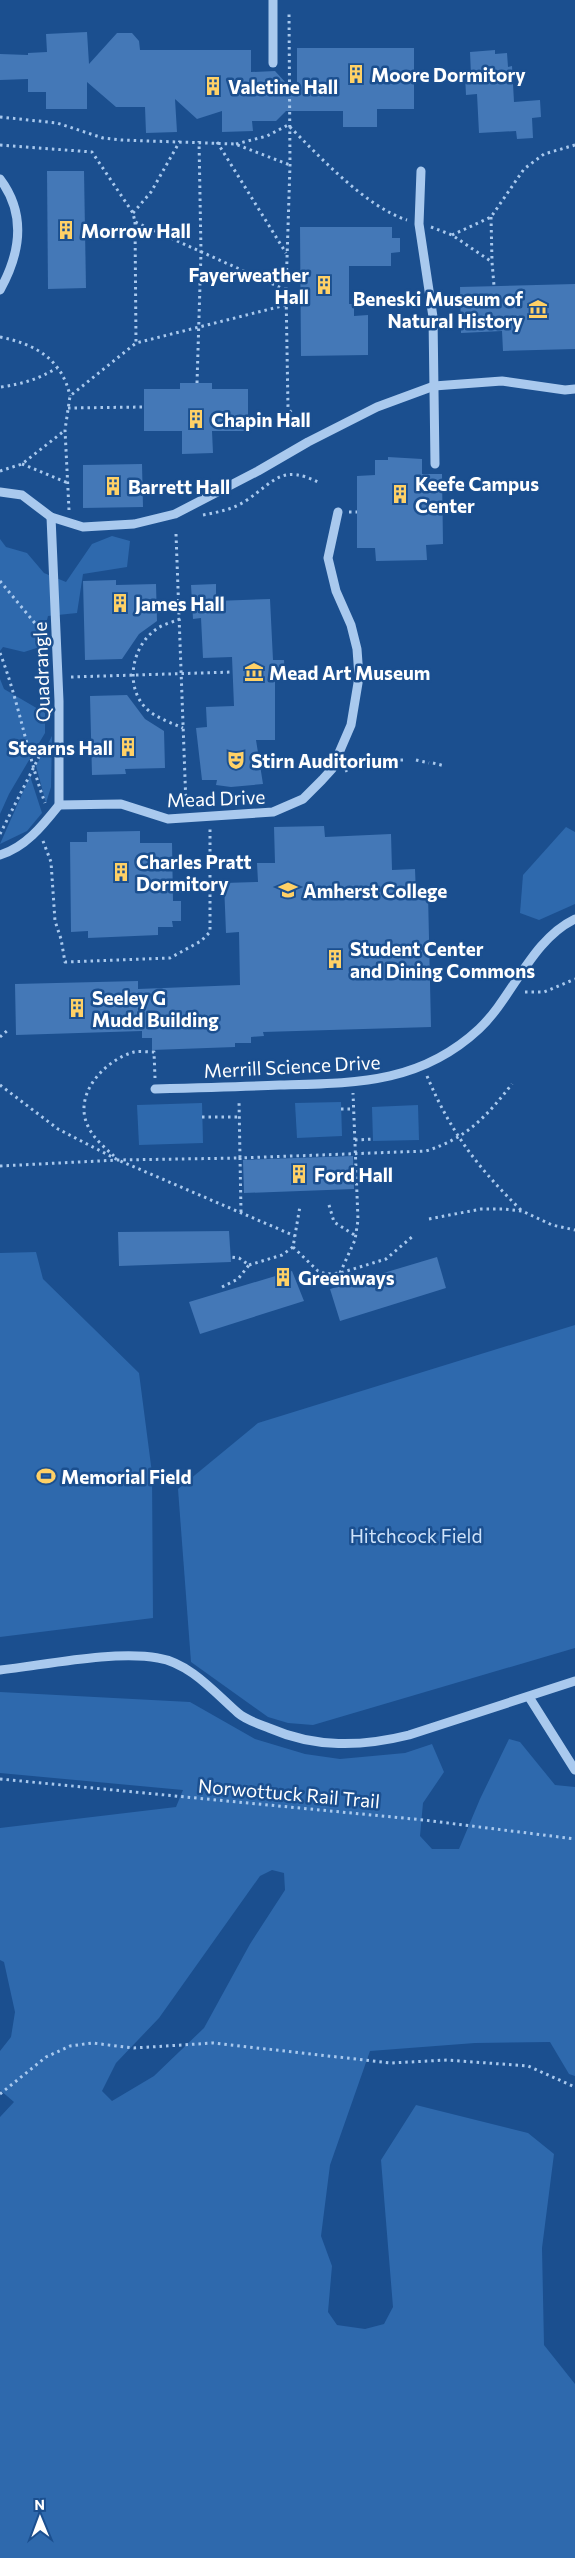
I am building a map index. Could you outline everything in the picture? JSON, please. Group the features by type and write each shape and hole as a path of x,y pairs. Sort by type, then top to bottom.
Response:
{"street":[{"path":"273,63 274,0"},
{"path":"421,171 419,224 432,310 435,464"},
{"path":"0,179 7,188 16,214 18,242 12,268 0,290"},
{"path":"0,492 22,495 51,517 83,528 134,524 176,514 258,471 308,442 378,407 434,386 502,381 564,390 575,389"},
{"name":"Mead Drive","path":"59,805 121,804 168,819 211,818 273,812 302,799 332,769 351,725 359,677 357,649 351,625 336,590 328,558 338,512"},
{"name":"Quadrangle","path":"51,517 58,677 59,805"},
{"path":"0,855 13,851 39,830 59,805"},
{"name":"Merrill Science Drive","path":"155,1089 359,1083 385,1078 422,1066 446,1054 479,1028 537,952 566,923 575,918"},
{"path":"0,1670 126,1656 159,1658 182,1666 241,1715 286,1735 314,1742 349,1745 383,1742 409,1735 529,1697 575,1680"},
{"path":"529,1697 575,1770"}],"path":[{"path":"289,12 288,125 290,165 286,254 288,408 303,429"},
{"path":"0,117 57,122 103,138 235,144 290,165"},
{"path":"235,144 267,136 288,125"},
{"path":"288,125 332,169 399,218 415,223"},
{"path":"133,213 151,192 180,141"},
{"path":"197,382 201,252 199,141"},
{"path":"217,142 286,254"},
{"path":"0,145 92,152 133,213 135,222 136,344"},
{"path":"452,235 490,217 524,169 544,154 575,145"},
{"path":"490,217 494,286"},
{"path":"135,222 286,290"},
{"path":"426,226 452,235 492,262"},
{"path":"70,396 136,344 286,305"},
{"path":"0,337 20,341 46,355 66,380 70,396 65,430 69,510"},
{"path":"1,387 25,384 57,368"},
{"path":"68,408 144,407"},
{"path":"0,471 22,464 65,430"},
{"path":"22,464 68,483"},
{"path":"198,515 222,512 239,505 261,488 285,475 306,476 320,483"},
{"path":"176,534 186,818"},
{"path":"0,582 56,648"},
{"path":"180,619 159,627 149,636 139,649 132,675 137,694 148,710 183,728"},
{"path":"0,653 7,670 32,768 50,817"},
{"path":"58,677 233,672"},
{"path":"0,834 32,768 59,720"},
{"path":"378,762 404,760"},
{"path":"416,760 446,766"},
{"path":"356,767 368,764"},
{"path":"39,830 51,862 55,921 62,939 64,962 170,958 201,941 210,932 208,848 211,818"},
{"path":"526,992 544,992 575,979"},
{"path":"0,1037 9,1029"},
{"path":"118,1160 86,1124 83,1111 88,1089 97,1075 116,1061 134,1052 154,1052 155,1089"},
{"path":"422,1066 458,1138 477,1164 522,1212"},
{"path":"0,1166 118,1160 240,1158 426,1151 458,1138 488,1115 512,1084"},
{"path":"0,1085 58,1129 118,1160 294,1236"},
{"path":"238,1086 242,1212"},
{"path":"340,1273 356,1236 358,1220 353,1096"},
{"path":"341,1109 354,1109"},
{"path":"202,1117 239,1117"},
{"path":"355,1140 373,1139"},
{"path":"329,1205 334,1222 356,1236"},
{"path":"222,1287 238,1279 249,1265 282,1256 293,1247 300,1206"},
{"path":"429,1219 480,1209 522,1212 552,1225 575,1230"},
{"path":"293,1247 318,1271 326,1274 340,1273 386,1259 413,1236"},
{"path":"231,1257 239,1258 249,1265"},
{"name":"Norwottuck Rail Trail","path":"0,1779 348,1812 500,1828 575,1839"},
{"path":"0,2094 46,2057 70,2046 92,2043 134,2048 213,2043 391,2063 447,2060 528,2066 575,2087"}],"green space":[{"path":"112,536 130,541 127,567 83,574 77,613 48,616 40,647 24,652 3,647 0,651 0,539 6,547 27,553 44,573 66,582 92,544"},
{"path":"0,679 4,689 45,713 45,733 9,794 0,814"},
{"path":"52,736 51,787 46,803 36,766"},
{"path":"30,776 42,813 27,831 0,844"},
{"path":"566,827 575,832 575,904 539,920 520,913 523,875"},
{"path":"341,1102 342,1136 297,1138 295,1103"},
{"path":"202,1103 203,1143 139,1145 137,1105"},
{"path":"418,1105 419,1140 373,1141 372,1107"},
{"name":"Memorial Field","path":"36,1252 43,1279 139,1373 152,1473 153,1618 0,1637 0,1253"},
{"name":"Hitchcock Field","path":"575,1325 575,1648 313,1725 288,1723 268,1717 191,1662 178,1489 258,1423"},
{"path":"0,1692 190,1702 255,1739 305,1754 340,1759 405,1753 432,1744 444,1772 423,1803 420,1836 432,1849 459,1849 480,1799 509,1739 520,1742 555,1785 575,1787 575,2076 569,2074 550,2042 475,2043 370,2051 330,2165 321,2236 332,2266 328,2312 337,2325 365,2329 384,2324 393,2307 381,2160 416,2105 528,2133 554,2154 542,2248 544,2345 575,2384 575,2558 0,2558 0,2117 14,2102 0,2090 0,2051 11,2037 15,2012 4,1962 0,1960 0,1828 176,1807 183,1790 0,1773","holes":["272,1870 284,1873 285,1890 250,1944 204,2028 154,2076 112,2101 102,2091 116,2063 159,2018 260,1876"]}],"building":[{"name":"Valetine Hall","path":"87,32 89,64 117,33 132,33 139,41 140,50 251,50 251,72 275,71 297,95 297,48 414,48 414,109 377,109 377,127 343,127 343,111 286,111 276,121 252,121 253,131 222,132 222,111 197,119 175,99 177,132 146,133 145,107 116,107 87,82 87,109 46,109 46,92 28,92 28,79 0,80 0,54 28,55 28,53 47,52 46,34"},
{"path":"495,50 495,54 507,53 508,67 512,66 514,102 540,100 541,117 532,118 533,138 517,139 516,131 479,133 477,94 466,95 465,75 471,75 470,52"},
{"name":"Morrow Hall","path":"47,171 84,171 86,288 48,289"},
{"name":"Fayerweather Hall","path":"300,227 392,227 392,238 400,238 400,252 391,253 391,266 349,266 349,304 354,304 354,316 368,315 368,355 301,356"},
{"path":"575,284 575,349 503,351 502,331 461,333 460,287"},
{"name":"Chapin Hall","path":"180,383 212,383 212,389 248,389 248,431 212,431 213,453 182,454 182,431 144,431 144,389 180,389"},
{"name":"Keefe Campus Center","path":"388,457 422,459 422,474 442,474 443,544 426,545 427,560 376,561 375,548 357,548 357,476 375,475 375,460 388,460"},
{"name":"Barrett Hall","path":"142,464 143,507 83,508 83,465"},
{"name":"James Hall","path":"116,580 116,585 156,584 157,621 139,634 122,659 85,660 83,581"},
{"path":"216,584 216,601 270,599 273,660 284,660 285,680 275,680 275,740 256,740 263,784 231,787 216,785 217,780 202,780 196,728 207,727 206,707 234,706 232,657 203,658 201,618 193,619 191,585"},
{"name":"Stearns Hall","path":"127,695 145,719 164,731 165,768 125,769 126,774 92,775 90,696"},
{"name":"Student Center and Dining Commons","path":"324,826 325,837 391,834 392,870 415,869 416,895 428,894 431,1027 263,1032 264,1036 251,1037 251,1043 235,1043 235,1047 152,1050 152,1038 142,1038 142,1031 16,1035 15,984 138,981 138,989 240,985 239,932 226,933 224,883 258,882 257,863 275,863 274,827"},
{"name":"Charles Pratt Dormitory","path":"140,831 140,843 172,843 173,901 181,901 181,921 172,921 173,927 158,927 158,935 88,938 88,931 71,932 70,842 87,842 87,832"},
{"name":"Ford Hall","path":"353,1156 354,1189 244,1193 243,1160"},
{"path":"229,1231 231,1262 119,1266 118,1232"},
{"path":"437,1257 446,1288 340,1321 330,1289"},
{"path":"292,1271 304,1301 200,1334 189,1302"}],"place":[{"name":"Moore Dormitory","path":"356,74"},
{"name":"Valetine Hall","path":"213,86"},
{"name":"Morrow Hall","path":"66,230"},
{"name":"Fayerweather Hall","path":"324,285"},
{"name":"Beneski Museum of Natural History","path":"538,309"},
{"name":"Chapin Hall","path":"196,419"},
{"name":"Barrett Hall","path":"113,486"},
{"name":"Keefe Campus Center","path":"400,494"},
{"name":"James Hall","path":"120,603"},
{"name":"Mead Art Museum","path":"254,672"},
{"name":"Stearns Hall","path":"128,747"},
{"name":"Stirn Auditorium","path":"236,760"},
{"name":"Charles Pratt Dormitory","path":"121,872"},
{"name":"Amherst College","path":"288,890"},
{"name":"Student Center and Dining Commons","path":"335,959"},
{"name":"Seeley G Mudd Building","path":"77,1008"},
{"name":"Ford Hall","path":"299,1174"},
{"name":"Greenways","path":"283,1277"},
{"name":"Memorial Field","path":"46,1476"}]}
